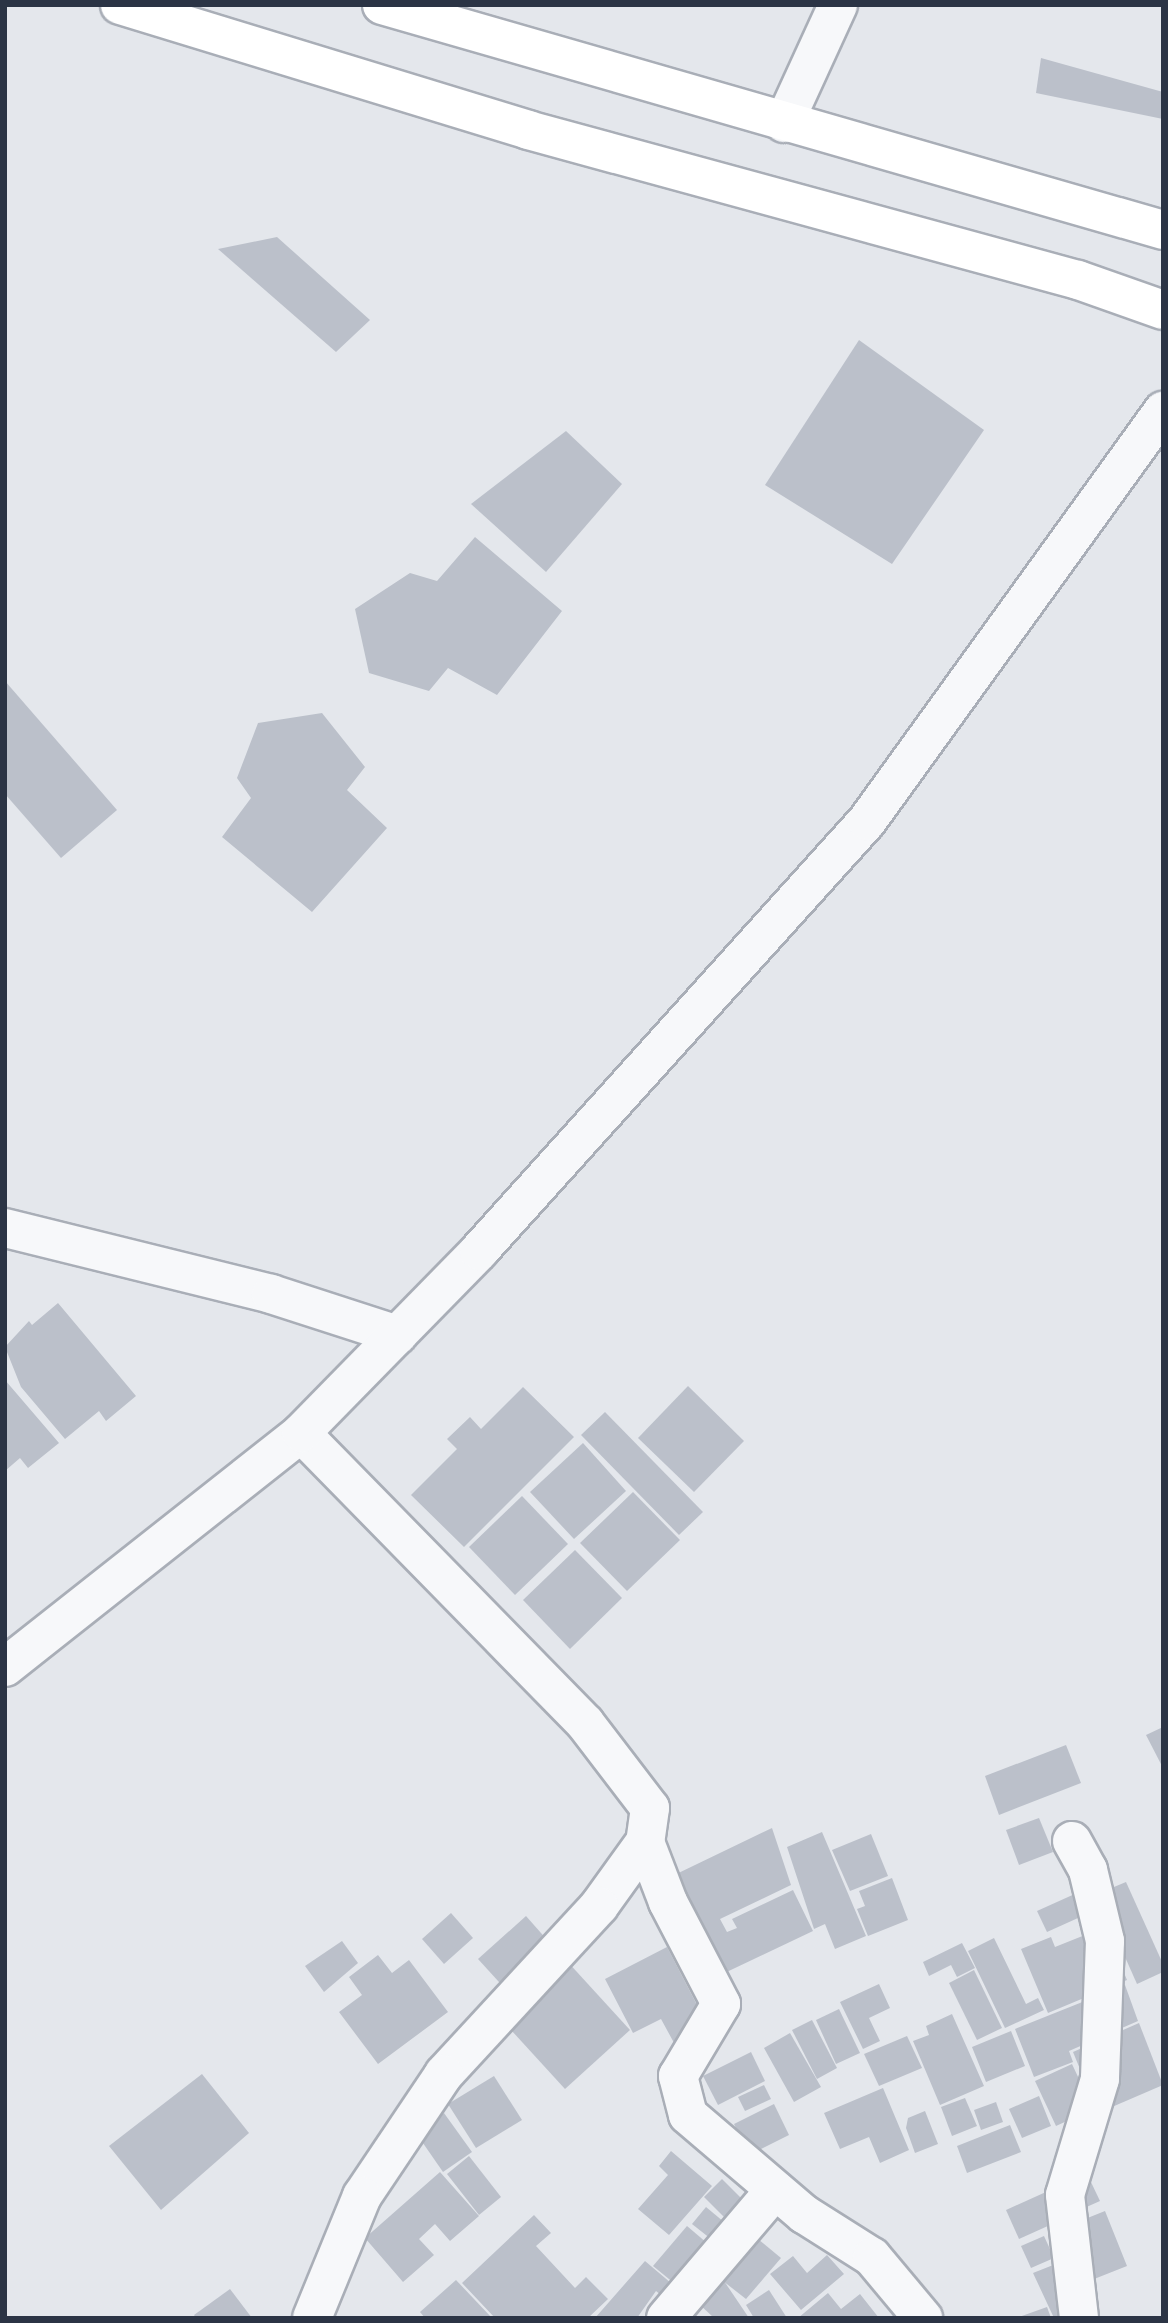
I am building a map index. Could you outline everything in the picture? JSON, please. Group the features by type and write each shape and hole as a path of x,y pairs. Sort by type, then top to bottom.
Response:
{"main road":[{"path":"120,5 528,130 1078,280 1163,310"},
{"path":"382,5 784,123 1163,230"}],"street":[{"path":"784,123 838,5"},
{"path":"5,1667 301,1433 398,1335 867,821 1163,411"},
{"path":"5,1228 271,1294 398,1335"},
{"path":"301,1433 585,1723 650,1808 645,1842 599,1906 444,2074 362,2196 312,2318"},
{"path":"1072,1841 1088,1870 1105,1941 1100,2079 1065,2195 1079,2318"},
{"path":"645,1842 668,1902 721,2004 678,2076 678,2096 688,2115 775,2190 872,2258 923,2318"},
{"path":"666,2318 775,2190"}],"building":[{"path":"1041,58 1163,92 1163,119 1036,93"},
{"path":"277,237 370,320 336,352 218,249"},
{"path":"859,340 984,430 892,564 765,485"},
{"path":"566,431 622,484 546,572 471,504"},
{"path":"475,537 562,611 497,695 448,668 429,691 369,673 355,609 410,573 437,581"},
{"path":"5,681 117,810 61,858 5,794"},
{"path":"322,713 365,767 347,790 387,828 312,912 222,837 251,798 237,778 258,723"},
{"path":"58,1303 136,1396 106,1421 99,1411 65,1439 21,1387 5,1347 29,1321 32,1325"},
{"path":"5,1380 59,1443 28,1468 20,1458 5,1471"},
{"path":"688,1386 744,1441 694,1492 638,1438"},
{"path":"523,1387 574,1437 464,1547 411,1495 457,1449 447,1439 470,1417 481,1429"},
{"path":"605,1412 703,1512 679,1535 581,1435"},
{"path":"583,1443 626,1491 574,1539 530,1492"},
{"path":"633,1492 680,1540 627,1591 580,1543"},
{"path":"522,1496 568,1544 515,1595 469,1547"},
{"path":"575,1550 622,1598 570,1649 523,1600"},
{"path":"1163,1727 1163,1768 1146,1735"},
{"path":"1066,1745 1081,1783 999,1815 985,1776"},
{"path":"1039,1818 1053,1852 1019,1865 1006,1830"},
{"path":"772,1828 791,1885 720,1919 727,1932 737,1928 732,1919 793,1890 813,1931 714,1978 666,1879"},
{"path":"822,1832 866,1936 835,1949 825,1924 814,1929 787,1847"},
{"path":"871,1834 888,1876 850,1891 832,1850"},
{"path":"892,1878 908,1920 868,1936 857,1909 865,1906 859,1891"},
{"path":"1126,1882 1163,1964 1163,1972 1137,1984 1097,1894"},
{"path":"1088,1888 1098,1909 1047,1932 1037,1911"},
{"path":"451,1913 473,1938 444,1964 422,1939"},
{"path":"526,1916 556,1950 509,1993 478,1959"},
{"path":"1105,1927 1127,1980 1048,2013 1021,1949 1051,1937 1055,1947"},
{"path":"994,1938 1026,2004 1038,1998 1044,2010 1005,2028 968,1951"},
{"path":"342,1941 358,1963 324,1992 305,1966"},
{"path":"962,1943 975,1968 957,1977 951,1965 929,1976 923,1962"},
{"path":"667,1947 712,2034 679,2052 661,2019 633,2033 605,1979"},
{"path":"378,1955 392,1973 409,1960 448,2012 378,2064 339,2012 362,1995 349,1977"},
{"path":"566,1960 630,2030 565,2089 501,2019"},
{"path":"974,1970 1002,2028 977,2040 949,1983"},
{"path":"879,1984 890,2008 869,2018 880,2041 863,2049 840,2002"},
{"path":"1125,1985 1138,2021 1069,2051 1073,2062 1034,2077 1015,2029"},
{"path":"839,2009 860,2053 836,2064 816,2020"},
{"path":"952,2014 984,2086 940,2105 913,2041 929,2035 926,2026"},
{"path":"812,2020 837,2068 817,2079 792,2030"},
{"path":"1139,2023 1163,2085 1098,2113 1073,2052"},
{"path":"1011,2031 1025,2066 986,2082 972,2047"},
{"path":"790,2033 821,2087 794,2102 764,2048"},
{"path":"907,2036 922,2068 879,2086 864,2054"},
{"path":"751,2052 765,2081 718,2105 703,2076"},
{"path":"1072,2064 1093,2109 1056,2126 1035,2081"},
{"path":"202,2074 249,2133 161,2210 109,2146"},
{"path":"494,2076 522,2120 476,2148 448,2104"},
{"path":"764,2085 771,2099 745,2111 738,2097"},
{"path":"883,2088 909,2150 880,2163 869,2137 840,2149 824,2113"},
{"path":"1039,2096 1051,2126 1022,2138 1009,2109"},
{"path":"965,2098 977,2126 952,2136 941,2107"},
{"path":"996,2102 1003,2122 981,2130 974,2110"},
{"path":"774,2104 789,2135 749,2155 734,2124"},
{"path":"925,2111 938,2144 915,2153 906,2128 908,2118"},
{"path":"444,2113 472,2152 443,2172 416,2133"},
{"path":"1010,2125 1021,2152 967,2173 957,2146"},
{"path":"671,2151 712,2186 669,2235 638,2209 668,2175 659,2166"},
{"path":"469,2156 501,2197 479,2215 447,2174"},
{"path":"440,2172 479,2216 450,2241 435,2224 419,2239 434,2255 403,2282 365,2238"},
{"path":"1089,2178 1100,2201 1073,2213"},
{"path":"722,2179 749,2206 731,2224 704,2197"},
{"path":"1057,2187 1070,2216 1019,2239 1006,2210"},
{"path":"706,2207 730,2227 716,2243 692,2224"},
{"path":"1105,2211 1127,2266 1079,2285 1092,2318 1054,2318 1033,2273 1091,2250 1080,2221"},
{"path":"534,2215 551,2233 536,2246 575,2288 586,2277 608,2299 588,2318 495,2318 462,2283"},
{"path":"687,2226 714,2249 680,2288 653,2266"},
{"path":"1044,2236 1054,2258 1031,2268 1021,2246"},
{"path":"758,2239 781,2258 746,2299 723,2281"},
{"path":"827,2255 844,2274 801,2310 770,2274 793,2256 807,2273"},
{"path":"645,2261 678,2289 668,2301 656,2291 637,2318 595,2318"},
{"path":"722,2278 749,2318 714,2318 698,2303"},
{"path":"456,2280 492,2318 425,2318 420,2312"},
{"path":"230,2289 252,2318 196,2318 194,2315"},
{"path":"769,2290 787,2318 754,2318 746,2305"},
{"path":"828,2293 841,2309 860,2294 879,2318 798,2318"},
{"path":"1047,2307 1051,2318 1019,2318 1019,2317"}]}
